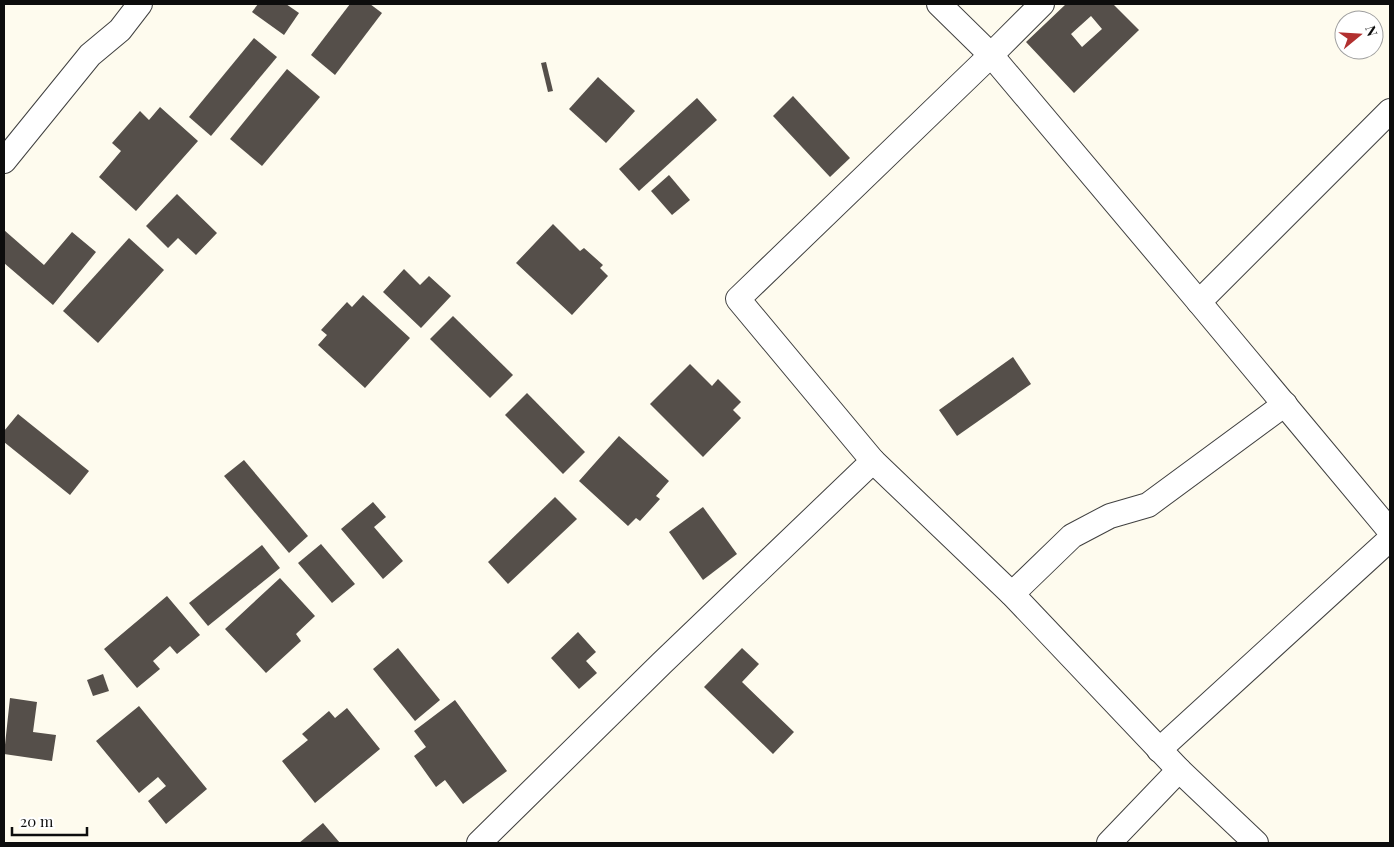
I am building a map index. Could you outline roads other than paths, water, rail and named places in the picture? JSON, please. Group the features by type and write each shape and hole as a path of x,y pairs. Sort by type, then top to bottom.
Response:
{"street":[{"path":"4,161 90,55 120,30 140,4"},
{"path":"939,4 991,55 1390,531"},
{"path":"1042,4 738,298 873,461 1012,594 1159,750 1256,843"},
{"path":"1200,302 1390,111"},
{"path":"1012,594 1072,536 1110,516 1148,505 1285,404"},
{"path":"479,843 655,670 873,461"},
{"path":"1159,750 1390,539"},
{"path":"1109,843 1179,770"}]}
